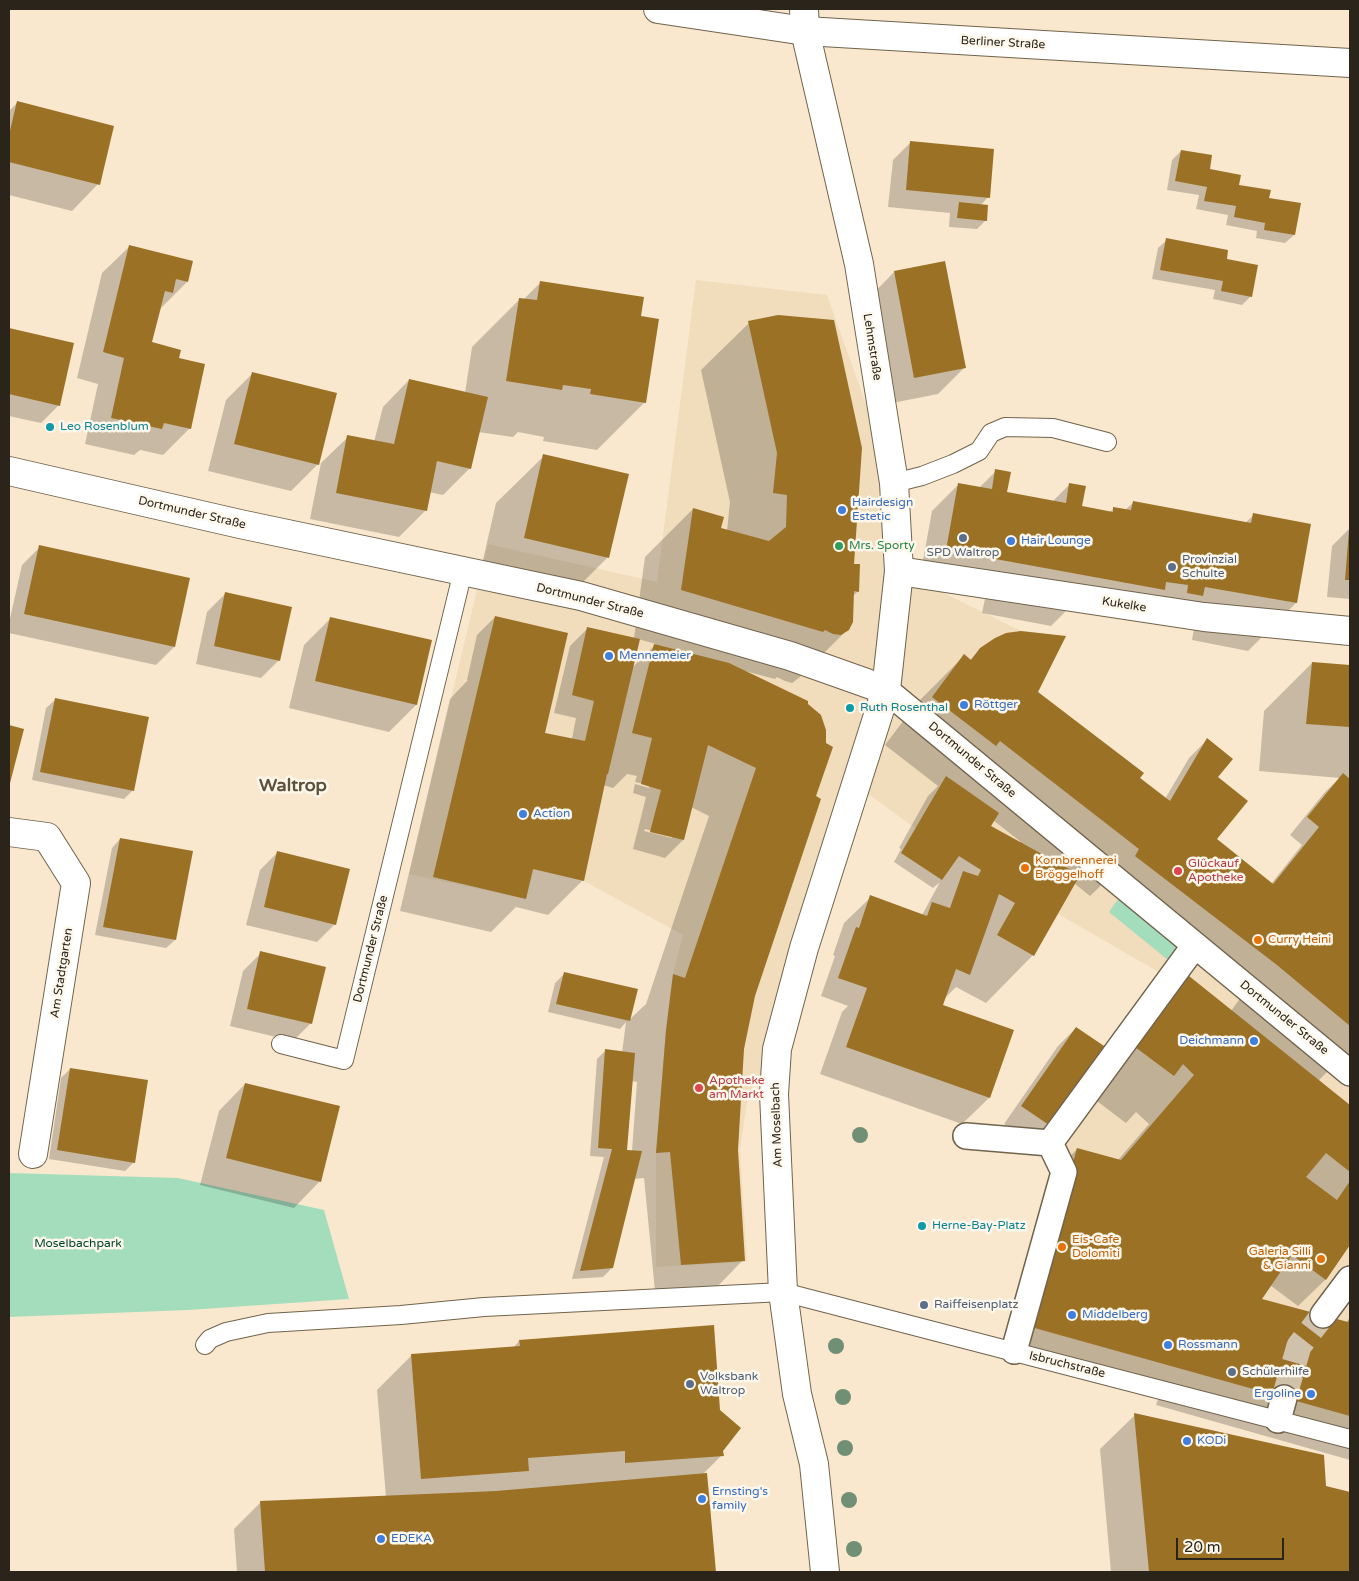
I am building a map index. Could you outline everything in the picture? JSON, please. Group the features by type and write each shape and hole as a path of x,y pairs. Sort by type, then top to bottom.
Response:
{"street":[{"name":"Berliner Straße","path":"658,9 1350,63"},
{"name":"Lehmstraße","path":"804,20 859,264 894,483 899,571 886,690"},
{"name":"Dortmunder Straße","path":"9,471 230,522 581,596 790,656 886,690 1350,1073"},
{"name":"Kukelke","path":"899,571 1204,617 1350,631"},
{"name":"Am Moselbach","path":"825,1572 814,1464 797,1394 784,1292 774,1094 777,1049 804,948 886,690"},
{"name":"Am Stadtgarten","path":"9,832 47,837 76,883 33,1154"},
{"path":"1050,1143 1195,945"},
{"path":"966,1136 1050,1143"},
{"path":"1014,1351 1064,1172 1050,1143"},
{"path":"1322,1315 1350,1279"}],"lane":[{"path":"894,483 922,476 961,460 979,450 991,433 1005,427 1053,428 1106,442"},
{"name":"Dortmunder Straße","path":"281,1044 344,1060 463,571"},
{"name":"Isbruchstraße","path":"205,1346 210,1339 226,1332 268,1323 401,1315 484,1307 784,1292 1014,1351 1281,1409 1350,1439"}],"shaded area":[{"path":"696,280 827,295 894,483 899,571 1021,631 1066,636 1038,692 1144,773 1141,778 1312,915 1328,897 1350,915 1350,1439 1014,1351 1064,1173 1050,1143 1169,978 970,863 916,829 859,787 777,1049 748,1095 740,1150 747,1261 744,1262 656,1267 656,1153 666,1030 673,974 683,935 584,881 534,869 526,899 409,874 488,544 657,582"}],"green space":[{"path":"1121,895 1181,943 1168,960 1109,912"},
{"name":"Moselbachpark","path":"9,1173 178,1178 324,1210 349,1299 188,1310 9,1317"}],"building":[{"path":"17,101 114,126 100,185 9,162 9,135"},
{"path":"910,141 994,149 990,198 906,190"},
{"path":"1181,150 1212,155 1210,169 1241,175 1239,185 1271,190 1269,198 1301,203 1295,235 1264,230 1265,223 1234,217 1236,206 1204,201 1207,187 1175,181"},
{"path":"959,202 988,205 987,221 957,218"},
{"path":"1166,238 1228,250 1227,259 1258,265 1252,297 1221,291 1223,281 1160,270"},
{"path":"129,245 193,261 188,282 176,279 173,293 165,291 152,342 181,350 179,358 205,364 191,429 164,423 162,429 111,418 124,358 103,352"},
{"path":"945,261 966,368 914,378 894,271"},
{"path":"540,281 644,297 641,316 659,319 646,403 590,394 591,389 563,385 562,390 506,381 519,298 537,300"},
{"path":"778,315 834,320 862,448 854,564 860,564 859,592 854,591 853,622 849,630 841,635 825,630 823,632 681,590 693,508 724,517 721,528 769,541 786,527 787,495 773,493 777,453 748,321"},
{"path":"9,328 74,343 60,406 9,394"},
{"path":"252,372 337,393 319,465 234,444"},
{"path":"409,379 488,397 471,469 437,461 427,511 336,493 347,435 394,444"},
{"path":"543,454 629,474 609,558 524,538"},
{"path":"995,469 1011,472 1007,492 1066,503 1069,483 1086,486 1082,506 1113,512 1113,507 1131,510 1133,501 1251,523 1253,513 1311,524 1297,603 1205,587 1203,596 1187,593 1188,585 1166,582 1165,590 946,550 958,483 992,489"},
{"path":"1349,530 1350,580 1345,580"},
{"path":"39,545 190,578 175,647 24,614"},
{"path":"225,592 292,607 280,661 214,646"},
{"name":"Action","path":"495,616 568,633 545,733 585,741 594,701 572,695 587,627 640,639 607,774 584,881 533,869 526,899 433,877"},
{"path":"330,617 432,640 417,705 315,681"},
{"path":"1021,631 1066,636 1038,692 1144,773 1140,778 1170,801 1207,738 1233,759 1218,777 1248,801 1217,839 1273,884 1319,827 1307,817 1343,773 1350,779 1350,1026 1277,965 1135,856 1139,849 1000,741 996,746 932,697 964,654 971,660 980,648 995,638 1006,633"},
{"path":"654,644 729,663 808,701 808,704 821,715 826,730 826,743 833,747 816,796 821,799 755,996 744,1049 738,1150 745,1261 681,1265 670,1152 656,1153 666,1030 673,974 685,978 756,768 708,745 684,840 650,832 661,790 641,784 652,738 632,733"},
{"path":"1312,662 1350,665 1350,727 1306,724"},
{"path":"55,698 149,717 134,791 40,772"},
{"path":"9,725 24,729 9,787"},
{"path":"946,776 999,813 991,826 1080,875 1034,956 997,935 1015,903 999,894 970,975 956,969 943,1005 1014,1030 990,1098 846,1047 867,988 838,978 856,927 859,928 870,895 927,916 932,902 950,908 963,871 978,876 981,870 959,856 942,880 901,853"},
{"path":"120,838 193,851 176,940 103,927"},
{"path":"277,851 350,869 336,925 264,907"},
{"path":"260,951 326,967 312,1024 247,1009"},
{"path":"564,972 638,989 630,1021 556,1004"},
{"path":"1184,972 1350,1105 1350,1172 1326,1153 1306,1177 1337,1200 1350,1181 1350,1245 1326,1280 1292,1255 1262,1299 1348,1322 1350,1319 1350,1416 1031,1327 1077,1148 1121,1160 1194,1075 1183,1064 1174,1076 1131,1044"},
{"path":"1076,1027 1107,1048 1052,1127 1021,1106"},
{"path":"605,1049 635,1053 627,1150 642,1151 613,1268 580,1271 612,1149 598,1148"},
{"path":"70,1068 148,1080 135,1163 57,1150"},
{"path":"245,1083 340,1106 321,1182 226,1158"},
{"path":"714,1325 720,1410 741,1428 723,1451 724,1456 625,1463 625,1451 528,1458 529,1471 421,1479 411,1354 520,1346 519,1340"},
{"path":"1134,1413 1324,1455 1326,1486 1350,1492 1350,1572 1149,1572"},
{"name":"EDEKA","path":"707,1473 716,1572 265,1572 260,1501 496,1491"}],"tunnel":[{"path":"1284,1398 1299,1346 1323,1315"}],"place":[{"name":"Leo Rosenblum","path":"50,427"},
{"name":"Hairdesign Estetic","path":"842,510"},
{"name":"SPD Waltrop","path":"963,538"},
{"name":"Hair Lounge","path":"1011,541"},
{"name":"Mrs. Sporty","path":"839,546"},
{"name":"Provinzial Schulte","path":"1172,567"},
{"name":"Mennemeier","path":"609,656"},
{"name":"Röttger","path":"964,705"},
{"name":"Ruth Rosenthal","path":"850,708"},
{"name":"Action","path":"523,814"},
{"name":"Kornbrennerei Bröggelhoff","path":"1025,868"},
{"name":"Glückauf Apotheke","path":"1178,871"},
{"name":"Curry Heini","path":"1258,940"},
{"name":"Deichmann","path":"1254,1041"},
{"name":"Apotheke am Markt","path":"699,1088"},
{"name":"Herne-Bay-Platz","path":"922,1226"},
{"name":"Eis-Cafe Dolomiti","path":"1062,1247"},
{"name":"Galeria Silli & Gianni","path":"1321,1259"},
{"name":"Raiffeisenplatz","path":"924,1305"},
{"name":"Middelberg","path":"1072,1315"},
{"name":"Rossmann","path":"1168,1345"},
{"name":"Schülerhilfe","path":"1232,1372"},
{"name":"Volksbank Waltrop","path":"690,1384"},
{"name":"Ergoline","path":"1311,1394"},
{"name":"KODi","path":"1187,1441"},
{"name":"Ernsting's family","path":"702,1499"},
{"name":"EDEKA","path":"381,1539"}],"district":[{"name":"Waltrop","path":"293,786"}]}
